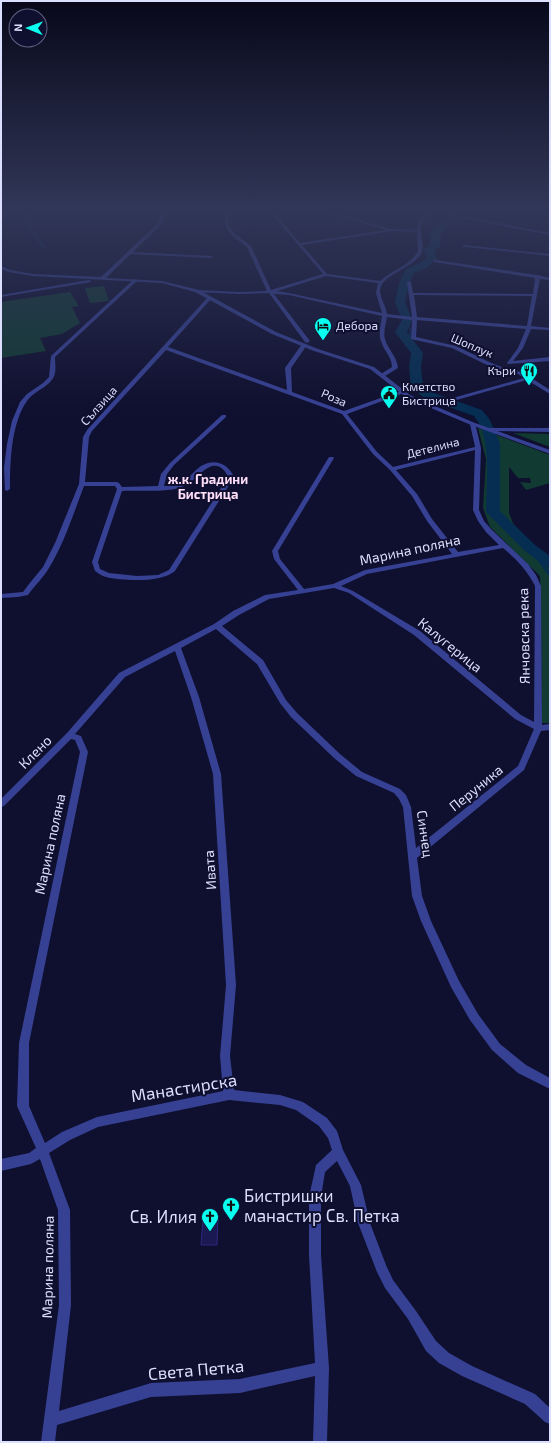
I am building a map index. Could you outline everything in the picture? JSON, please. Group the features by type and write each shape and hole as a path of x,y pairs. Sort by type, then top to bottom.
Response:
{"street":[{"path":"52,275 162,282 196,291 249,321 360,362 383,375 402,392 421,402 475,425 550,452"},
{"path":"1,296 104,278 107,275"},
{"path":"262,275 270,292 306,343"},
{"path":"270,292 325,275"},
{"path":"329,275 381,282"},
{"path":"383,375 395,368 396,362 383,341 381,332 384,311 378,296 378,287 381,282 389,275"},
{"path":"534,275 550,278"},
{"path":"538,276 529,326 522,348 511,359 510,363 550,359"},
{"path":"7,489 7,469 16,416 24,400 51,377 53,370 51,363 53,357 136,280"},
{"path":"409,282 415,318"},
{"path":"196,291 239,293 270,292 395,317 529,326 550,329"},
{"path":"410,294 535,295"},
{"name":"Сълзица","path":"1,596 26,593 30,585 46,568 82,484 86,437 210,298"},
{"name":"Шоплук","path":"415,318 413,338 454,347 487,363 508,371 520,373"},
{"path":"290,392 288,368 306,343"},
{"name":"Роза","path":"166,348 290,392 344,413 375,453 392,469 415,495 429,520 458,555"},
{"name":"Шоплук","path":"510,363 512,367 520,373 550,392"},
{"path":"450,400 528,378"},
{"path":"344,413 402,392"},
{"path":"160,489 164,474 172,464 224,416"},
{"name":"Янчовска река","path":"475,425 478,448 476,510 478,518 503,546 535,576 538,586 544,727"},
{"path":"490,430 550,430"},
{"name":"Детелина","path":"392,469 478,448"},
{"path":"302,592 277,559 275,551 331,458"},
{"path":"82,484 118,484 120,489 95,562 96,570 107,575 137,578 159,577 172,571 230,477 228,470 221,465 213,464 207,465 182,487 160,489 120,489"},
{"name":"Марина поляна","path":"48,1442 52,1420 65,1305 64,1210 43,1151 34,1135 23,1106 24,1043 84,752 78,738 70,735 122,675 217,626 236,612 267,597 335,586 365,572 503,546"},
{"name":"Калугерица","path":"335,586 351,592 417,633 518,717 544,727"},
{"name":"Синчец","path":"217,626 260,662 283,701 294,715 337,756 359,774 397,791 403,797 407,807 414,855 417,896 426,922 455,984 474,1017 496,1047 522,1069 550,1084"},
{"name":"Ивата","path":"177,647 195,697 218,780 231,985 225,1056 229,1096"},
{"name":"Перуника","path":"414,855 521,768 544,727"},
{"name":"Клено","path":"1,804 70,735"},
{"name":"Манастирска","path":"1,1165 31,1158 66,1136 98,1122 141,1112 229,1096 266,1098 280,1100 299,1106 311,1113 328,1128 333,1135 338,1152 354,1185 364,1223 387,1279 431,1346 444,1358 467,1371 530,1400 550,1417"},
{"path":"320,1442 322,1368 315,1255 315,1197 320,1169 338,1152"},
{"name":"Света Петка","path":"52,1420 151,1390 240,1386 322,1368"}],"green space":[{"path":"104,286 109,301 90,303 85,288"},
{"path":"70,292 79,306 72,307 80,323 62,334 40,338 46,351 1,358 1,302"},
{"path":"478,428 550,455 550,483 526,490 520,482 531,483 530,478 518,478 509,467 509,513 513,523 550,569 550,723 542,723 540,576 490,527 483,508 486,459"},
{"path":"513,433 550,434 550,447"}],"building":[{"name":"Св. Илия","path":"207,1213 214,1213 218,1218 217,1245 201,1245 203,1219"}],"waterway":[{"path":"408,275 402,290 400,302 407,320 401,332 417,353 415,367 417,388 430,396 478,413 484,420 493,444 493,512 530,548 550,563"},
{"path":"407,320 410,329 410,343"},
{"path":"530,548 550,575"}],"place":[{"name":"Дебора","path":"323,341"},
{"name":"Къри","path":"529,386"},
{"name":"Кметство Бистрица","path":"389,409"},
{"name":"Бистришки манастир Св. Петка","path":"231,1221"},
{"name":"Св. Илия","path":"210,1232"}],"district":[{"name":"ж.к. Градини Бистрица","path":"208,486"}]}
